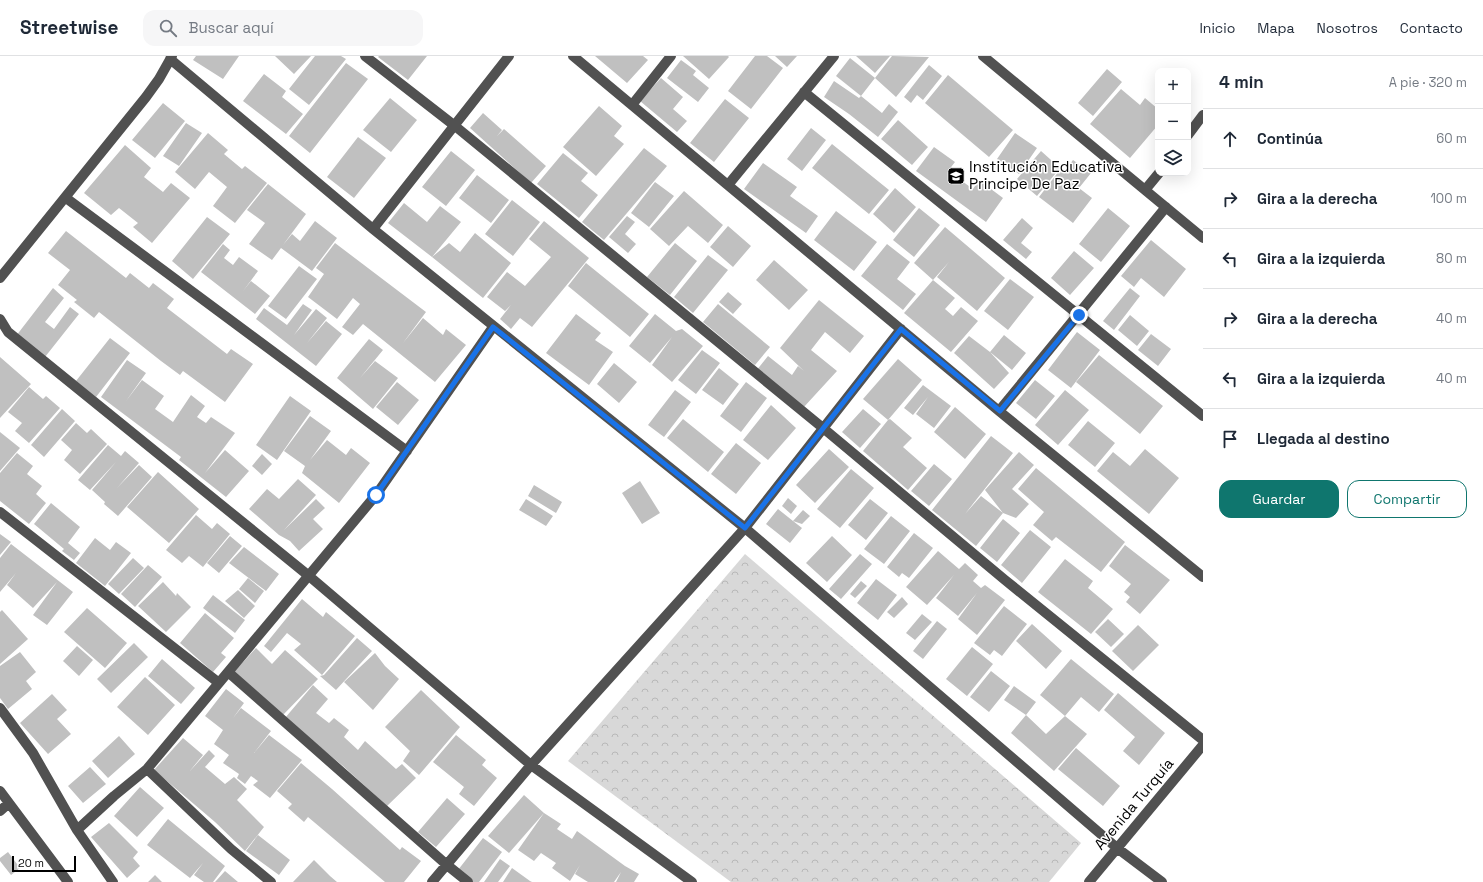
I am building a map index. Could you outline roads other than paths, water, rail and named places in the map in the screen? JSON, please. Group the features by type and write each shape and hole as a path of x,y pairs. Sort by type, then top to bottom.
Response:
{"street":[{"path":"365,56 455,126 824,428 1005,580 1203,740"},
{"path":"373,229 509,56"},
{"path":"573,56 1000,411 1203,577"},
{"path":"632,105 671,56"},
{"path":"728,185 834,56"},
{"path":"983,56 1203,238"},
{"path":"0,278 146,97 159,79 171,58 373,229 493,327 745,528 1117,848 1162,882"},
{"path":"804,92 1203,416"},
{"path":"1191,131 1203,116"},
{"path":"1145,190 1157,176"},
{"path":"66,198 407,451"},
{"path":"1000,411 1166,208"},
{"path":"0,319 8,332 309,576 532,765 692,882"},
{"path":"77,830 114,796 147,769 376,495 493,327"},
{"path":"432,882 532,765 745,528 901,329"},
{"path":"0,512 219,683"},
{"path":"228,672 468,882"},
{"path":"0,708 33,753 77,830 113,882"},
{"name":"Avenida Turquía","path":"1089,882 1203,745"},
{"path":"147,769 231,849 271,882"},
{"path":"0,791 68,882"},
{"path":"0,811 8,803"}],"place":[{"name":"Institución Educativa Principe De Paz","path":"956,176"}]}
